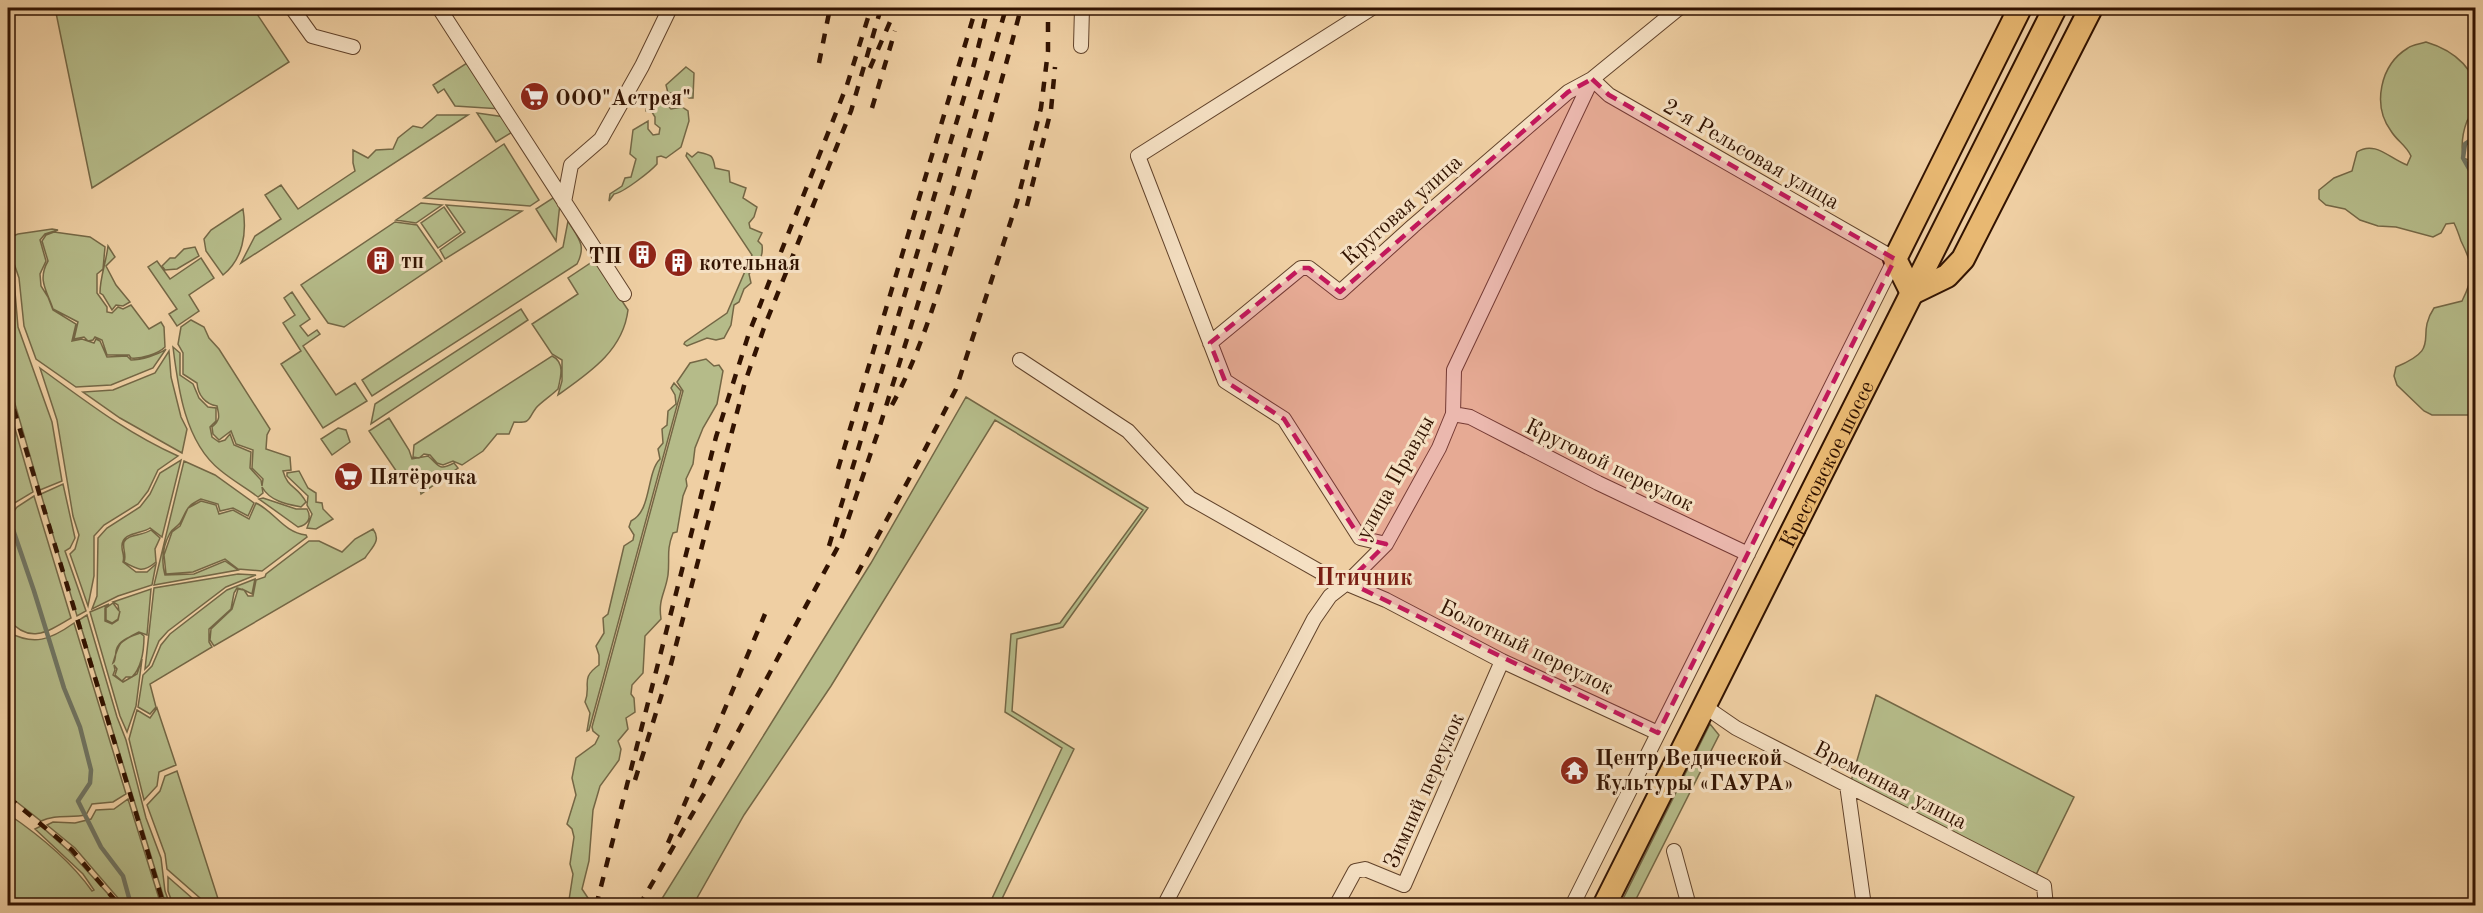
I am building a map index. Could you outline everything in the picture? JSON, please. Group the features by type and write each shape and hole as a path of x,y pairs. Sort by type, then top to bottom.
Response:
{"main road":[{"path":"2020,8 1895,259 1912,293 1947,276 1963,259 2091,8"},
{"name":"Крестовское шоссе","path":"1604,906 2052,15"}],"street":[{"path":"292,8 312,36 354,47"},
{"path":"439,8 624,294"},
{"path":"564,202 571,165 601,139 642,66 670,8"},
{"path":"1081,46 1082,8"},
{"path":"1372,8 1138,156 1225,381 1284,419 1360,538 1386,544"},
{"name":"улица Правды","path":"1164,906 1314,619 1330,596 1348,582 1386,544 1439,448 1453,414 1454,370 1592,79 1678,8"},
{"name":"Круговая улица","path":"1210,343 1301,268 1309,268 1340,292 1413,225 1568,92 1592,79"},
{"name":"2-я Рельсовая улица","path":"1592,79 1609,95 1895,259"},
{"path":"1572,906 1895,259"},
{"name":"Болотный переулок","path":"1020,360 1128,431 1190,498 1324,574 1348,582 1502,661 1658,733"},
{"name":"Круговой переулок","path":"1453,414 1470,417 1598,483 1748,554"},
{"name":"Зимний переулок","path":"1336,906 1355,871 1365,869 1404,885 1502,661"},
{"name":"Временная улица","path":"1704,706 1736,728 2044,886 2046,906"},
{"path":"1847,785 1864,906"},
{"path":"1674,851 1689,906"}],"highlighted area":[{"path":"1592,79 1609,95 1895,259 1658,733 1348,582 1386,544 1360,538 1284,419 1225,381 1210,343 1301,268 1309,268 1340,292 1568,92"}],"green space":[{"path":"55,8 253,8 289,62 92,188"},
{"path":"2426,42 2446,50 2463,64 2470,72 2476,92 2474,107 2465,126 2462,144 2463,158 2475,162 2475,415 2432,415 2424,411 2397,385 2394,376 2396,367 2411,360 2424,347 2426,327 2434,308 2462,301 2466,292 2471,277 2470,265 2454,223 2446,224 2441,233 2433,237 2360,220 2345,209 2326,205 2319,199 2319,190 2334,178 2352,171 2357,152 2364,149 2376,149 2407,165 2411,156 2385,121 2381,98 2382,86 2385,75 2398,55 2410,47"},
{"path":"470,61 501,109 455,106 444,89 438,93 433,85"},
{"path":"686,67 694,73 693,98 668,93 666,85"},
{"path":"654,101 664,102 671,109 682,107 688,111 689,121 681,147 666,158 657,157 657,164 654,167 630,186 614,194 609,201 610,194 622,186 625,178 631,177 636,159 630,154 633,130 648,121 648,129 653,135 659,134 660,128 655,124 655,117 652,112 646,111 647,106"},
{"path":"477,113 505,117 514,131 496,142"},
{"path":"437,115 468,115 241,263 255,236 281,219 265,195 281,185 298,209 355,171 353,150 368,158 376,150 393,149 398,138 413,126 422,128"},
{"path":"504,144 539,200 530,206 424,198"},
{"path":"698,152 711,156 715,168 729,171 730,182 746,188 743,198 757,207 749,223 750,228 762,233 758,241 762,245 762,254 749,274 751,283 744,289 739,302 734,305 731,325 724,338 716,340 707,338 687,346 685,342 727,313 752,255 686,156 687,153 692,157"},
{"path":"556,196 560,203 556,241 536,209"},
{"path":"421,203 442,205 416,223 396,220"},
{"path":"446,205 522,211 445,259 440,250 465,232"},
{"path":"444,207 461,232 438,248 421,223"},
{"path":"243,209 242,245 230,269 223,275 206,251 204,239 211,230"},
{"path":"568,221 580,242 581,252 577,264 372,396 362,380 563,247"},
{"path":"395,222 417,225 442,261 344,327 328,323 301,285"},
{"path":"58,230 45,234 40,240 46,261 40,274 41,286 53,310 76,324 72,341 82,339 94,343 96,339 100,341 107,357 127,356 131,360 149,357 166,349 153,368 111,385 76,387 36,359 24,326 19,278 8,246 8,238 18,234"},
{"path":"54,232 90,237 105,247 103,269 97,274 97,293 107,307 107,312 112,313 118,307 123,309 131,305 149,329 161,322 164,327 165,347 149,356 131,358 129,355 107,355 102,340 95,337 88,341 84,337 74,339 78,322 53,309 43,280 48,261 42,241 46,235"},
{"path":"108,246 115,257 106,266 116,285 130,302 123,306 116,305 112,310 100,293"},
{"path":"195,247 199,256 177,269 165,270 162,266 184,249"},
{"path":"201,258 214,278 189,295 199,311 177,326 169,314 177,309 148,267 157,261 170,279"},
{"path":"595,260 628,310 625,325 603,360 558,395 562,381 562,360 552,354 532,324 578,294 568,278"},
{"path":"8,263 14,280 18,327 52,422 62,481 40,490 8,380"},
{"path":"292,292 310,319 300,326 308,336 317,330 320,334 303,346 336,395 355,383 367,401 323,428 281,364 301,351 283,323 295,315 284,298"},
{"path":"521,309 528,320 371,424 375,404"},
{"path":"191,320 204,327 270,429 266,449 290,457 291,470 283,471 287,481 306,502 301,507 274,499 262,487 263,493 258,497 220,470 199,445 185,413 173,347 180,353 180,375 193,384 199,398 208,407 216,408 216,421 210,427 212,437 219,442 225,440 230,434 234,445 251,452 250,468 261,480 262,486 263,479 252,468 253,450 236,444 231,431 219,440 213,434 212,427 219,417 217,406 206,401 197,383 183,374 183,353 178,344 181,327"},
{"path":"169,351 171,377 181,417 187,429 182,453 120,418 83,392 113,390 155,373"},
{"path":"552,356 560,366 558,389 538,406 528,420 514,422 509,434 497,434 483,451 462,465 453,461 443,465 437,463 430,455 424,454 419,458 413,457 414,445"},
{"path":"706,359 714,366 719,365 723,371 717,404 703,428 695,448 693,464 686,479 687,486 677,532 673,533 670,545 668,575 660,606 661,619 645,636 643,673 632,685 631,694 634,698 635,712 626,718 628,729 618,741 621,749 619,760 600,786 593,810 589,861 582,889 588,898 582,905 572,905 569,900 573,874 570,864 574,837 572,829 567,824 576,795 572,778 576,758 595,744 599,736 592,727 683,391 677,382 690,363"},
{"path":"40,368 124,427 178,456 158,470 148,491 138,504 104,525 94,536 94,576 88,606 70,554 75,549 79,535 73,516 57,420"},
{"path":"674,383 681,391 587,731 590,713 585,702 588,678 589,674 599,665 596,646 604,633 603,618 608,614 624,546 633,540 634,535 629,527 631,521 638,516 646,501 653,473 660,459 658,449 663,443 662,429 667,425 668,411 676,404 671,388"},
{"path":"966,397 1148,508 1063,627 1017,639 1012,711 1074,749 1000,903 1004,905 989,905 1062,748 1005,712 1011,634 1060,623 1143,510 995,420 831,686 744,815 693,905 658,905 871,563"},
{"path":"8,404 33,492 8,507"},
{"path":"389,418 412,459 428,456 442,467 454,463 458,468 421,494 419,484 406,476 401,478 369,431"},
{"path":"338,428 346,430 350,442 332,455 321,439"},
{"path":"181,460 162,537 150,528 128,536 123,542 123,562 136,572 147,572 156,564 152,585 118,596 92,609 97,596 98,538 107,528 140,507 150,494 160,473"},
{"path":"184,461 215,475 254,503 248,516 233,508 220,511 218,504 201,499 192,504 180,523 171,532 164,548 165,575 194,574 225,561 238,570 154,585"},
{"path":"299,471 308,488 316,493 316,502 322,503 323,509 333,519 316,529 307,528 312,514 307,505 308,496 287,476 287,473"},
{"path":"63,484 75,538 70,548 65,551 86,611 77,616 41,494"},
{"path":"34,496 71,618 38,634 23,632 8,619 8,519 17,507"},
{"path":"263,498 296,509 307,509 308,521 298,527 259,499"},
{"path":"201,501 216,505 219,514 233,510 249,519 256,503 291,530 307,537 262,571 238,569 225,559 193,572 166,574 164,555 172,532 180,526 188,508"},
{"path":"373,529 375,533 375,544 365,558 214,646 210,640 211,629 232,609 238,589 244,590 248,596 253,596 256,580 265,577 309,541 319,541 342,552 355,539"},
{"path":"151,530 160,538 155,549 156,562 147,568 140,569 124,562 126,539"},
{"path":"238,574 256,575 226,587 168,631 159,641 145,669 154,588"},
{"path":"255,579 252,594 237,588 231,609 209,629 209,642 212,647 150,684 156,707 150,714 138,707 143,675 152,666 161,645 170,634 227,590"},
{"path":"151,589 147,635 139,632 128,638 140,633 144,636 142,658 132,677 137,674 142,659 136,706 127,732 120,716 90,612 109,604 105,608 105,621 112,624 118,620 120,611 118,619 112,623 106,620 106,608 113,603 119,611 118,605 113,602","holes":["114,665 117,669 115,675 122,681 126,677 132,677 123,682 113,675"]},
{"path":"87,615 126,740 146,818 161,858 165,891 170,905 166,905 79,620"},
{"path":"74,623 126,794 113,802 92,804 86,815 41,821 8,795 8,632 26,639 42,639 57,634"},
{"path":"1876,695 2074,797 2032,883 1849,788"},
{"path":"157,708 176,765 159,772 157,786 144,800 129,739 137,710 150,718"},
{"path":"1710,724 1719,735 1633,905 1620,905"},
{"path":"177,771 220,905 208,905 167,869 165,854 147,805 160,791 165,776"},
{"path":"128,799 161,905 124,905 75,848 47,825 53,822 75,823 91,819 96,810 114,809"},
{"path":"8,814 53,849 92,891 94,890 83,874 35,829 41,826 70,852 118,905 8,905"},
{"path":"168,877 200,905 173,905 168,891"}],"waterway":[{"path":"2476,137 2465,144 2463,158 2476,181"},
{"path":"8,515 64,688 80,727 91,770 90,783 78,801 101,847 123,876 131,905"}],"railway":[{"path":"819,63 830,8"},
{"path":"596,906 716,437 749,333 847,85 871,8"},
{"path":"635,780 670,668 745,382 765,325 851,111 881,8"},
{"path":"870,68 896,8"},
{"path":"838,469 976,8"},
{"path":"829,546 974,64 988,8"},
{"path":"639,906 708,787 840,543 878,432 953,191 1006,8"},
{"path":"892,405 918,348 939,288 997,98 1021,8"},
{"path":"857,574 956,389 1017,202 1041,108 1048,51 1048,8"},
{"path":"872,108 895,31"},
{"path":"1027,206 1051,110 1055,67"},
{"path":"8,390 164,906"},
{"path":"668,843 765,614"},
{"path":"8,797 72,850 120,906"}],"place":[{"name":"ООО\"Астрея\"","path":"534,97"},
{"name":"ТП","path":"643,255"},
{"name":"тп","path":"380,260"},
{"name":"котельная","path":"678,262"},
{"name":"Пятёрочка","path":"348,476"},
{"name":"Центр Ведической Культуры «ГАУРА»","path":"1574,770"}],"district":[{"name":"Птичник","path":"1364,577"}]}
